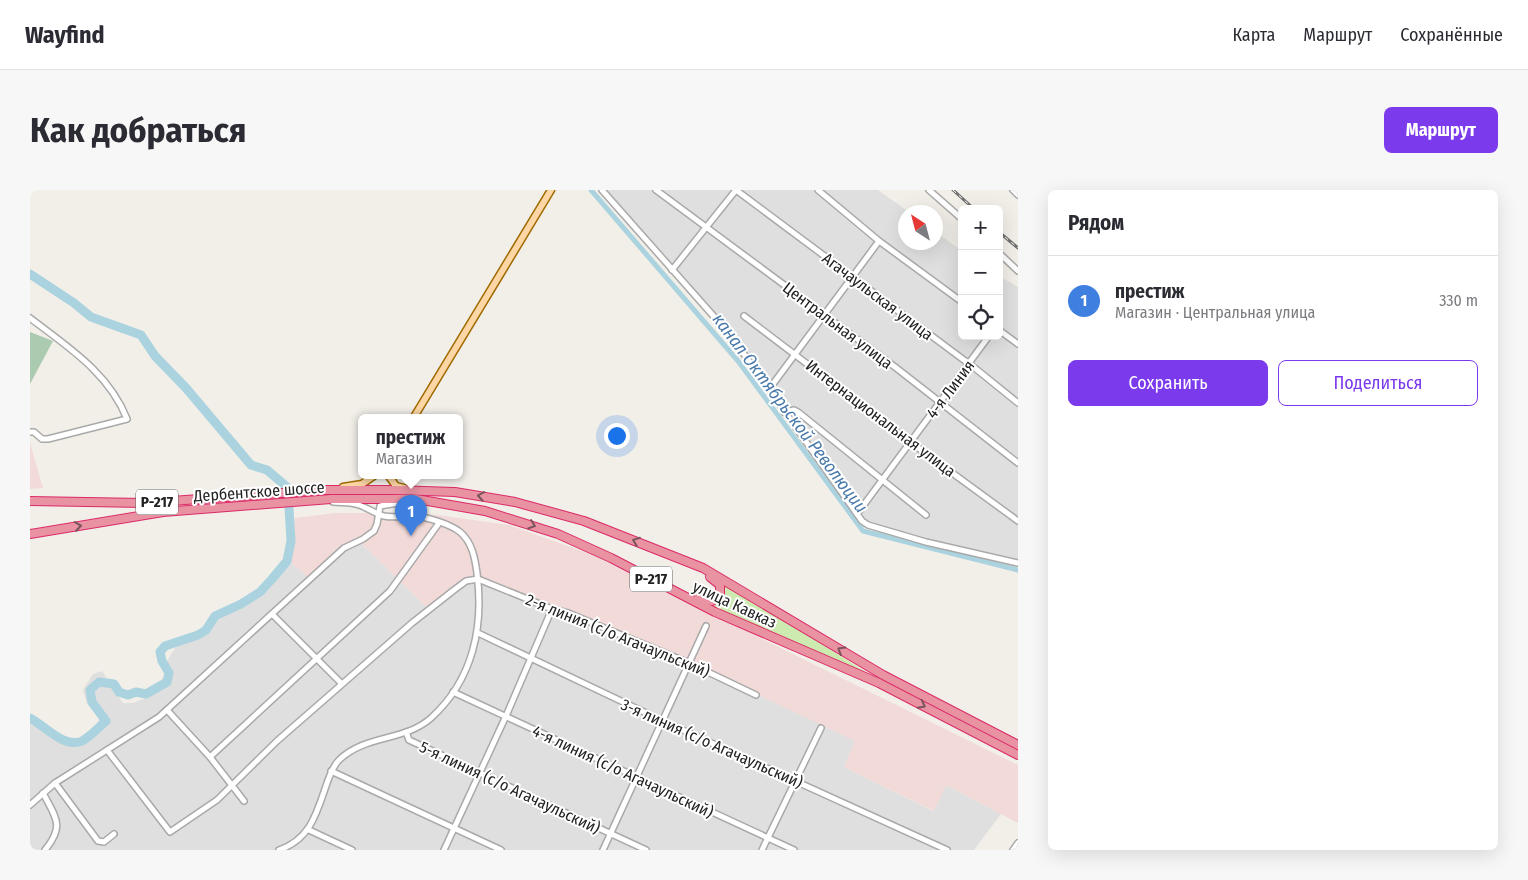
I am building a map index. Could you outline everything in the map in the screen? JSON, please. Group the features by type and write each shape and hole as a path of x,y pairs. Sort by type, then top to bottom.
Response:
{"highway":[{"name":"Р-217","path":"30,503 53,501 142,504 325,490"},
{"path":"325,490 417,495 455,492 515,502 584,521 703,568 733,584 883,675 1018,745"},
{"name":"улица Кавказ","path":"372,498 417,495 518,519 558,534 648,577 715,612 879,683 1018,755"},
{"name":"Дербентское шоссе","path":"30,532 163,512 372,498"},
{"path":"648,577 706,602 712,601 720,595 721,590 717,580 664,552"}],"main road":[{"path":"416,414 551,190"},
{"path":"325,490 362,484 369,479"},
{"path":"391,479 396,486 417,495"}],"street":[{"path":"602,190 732,337 770,388 784,412 857,514 868,525 926,542 1018,563"},
{"name":"Центральная улица","path":"656,190 895,367 1018,463"},
{"path":"672,270 736,190"},
{"name":"Агачаульская улица","path":"736,190 969,364 1018,403"},
{"path":"818,190 879,241 958,299"},
{"path":"929,190 958,215"},
{"path":"1013,190 1018,195"},
{"path":"770,388 879,241"},
{"path":"1003,257 1018,271"},
{"name":"Интернациональная улица","path":"744,316 1018,521"},
{"path":"30,318 102,376 120,401 127,419 48,439 42,439 34,432 30,432"},
{"path":"1003,333 1018,344"},
{"name":"4-я Линия","path":"857,514 986,340"},
{"path":"784,412 794,410 798,412 926,515"},
{"path":"30,805 55,784 167,710 344,548 368,536 377,524 380,506 417,495"},
{"path":"279,850 298,842 309,830 337,762 361,744 406,732 429,720 453,692 472,655 478,633 480,612 478,578 472,548 458,530 416,516 384,516 351,503 310,501"},
{"path":"210,757 390,591 438,523"},
{"path":"107,750 170,832 217,800 231,784 342,684 454,590 466,581 478,578"},
{"name":"2-я линия (с/о Агачаульский)","path":"478,578 689,663 756,695"},
{"path":"444,850 506,716 552,608"},
{"path":"272,614 342,684"},
{"path":"603,850 706,626"},
{"name":"3-я линия (с/о Агачаульский)","path":"478,633 663,722 796,780 947,850"},
{"name":"4-я линия (с/о Агачаульский)","path":"453,692 637,779 794,850"},
{"path":"167,710 210,757 244,800"},
{"path":"762,850 822,728"},
{"name":"5-я линия (с/о Агачаульский)","path":"406,732 409,740 646,850"},
{"path":"1002,747 1018,759"},
{"path":"332,771 501,850"},
{"path":"55,784 98,841 104,842 114,834"},
{"path":"43,793 57,820 56,837 45,850"},
{"path":"309,830 352,850"},
{"path":"1013,850 1018,844"}],"shaded area":[{"path":"599,190 878,190 899,205 898,250 943,250 943,237 958,248 958,340 1003,340 1003,278 1018,287 1018,566 873,530 862,524 785,417 767,388 729,338"},
{"path":"30,443 43,488 30,489"},
{"path":"335,513 423,513 509,525 590,554 1018,765 1018,823 946,785 934,811 844,767 855,741 662,649 474,576 427,608 355,537 309,578 287,559 293,544 295,518"},
{"path":"355,537 427,608 473,576 662,649 856,741 844,767 933,811 946,785 1001,814 974,850 30,850 30,718 35,718 61,738 85,739 96,730 99,718 87,704 83,690 93,674 102,671 123,703 133,703 143,699 155,689 163,678 167,661 175,648 243,603 270,580 287,559 309,578"}],"green space":[{"path":"30,332 53,341 30,384"},
{"path":"723,582 869,674 711,606 724,599 725,588"}],"waterway":[{"name":"канал Октябрьской Революции","path":"591,190 738,361 863,531 1018,570"},
{"path":"30,274 74,303 91,317 141,335 155,356 186,388 251,465 267,470 287,487"},
{"path":"30,718 61,739 75,743 82,741 106,721 92,702 90,690 99,682 114,684 119,692 128,695 136,692 146,694 167,682 169,673 162,661 160,652 165,646 198,635 206,630 215,616 241,604 260,592 287,561 291,541 289,508"}],"railway":[{"path":"953,190 970,205"},
{"path":"1003,235 1018,248"}],"place":[{"name":"престиж","path":"411,536"}]}
